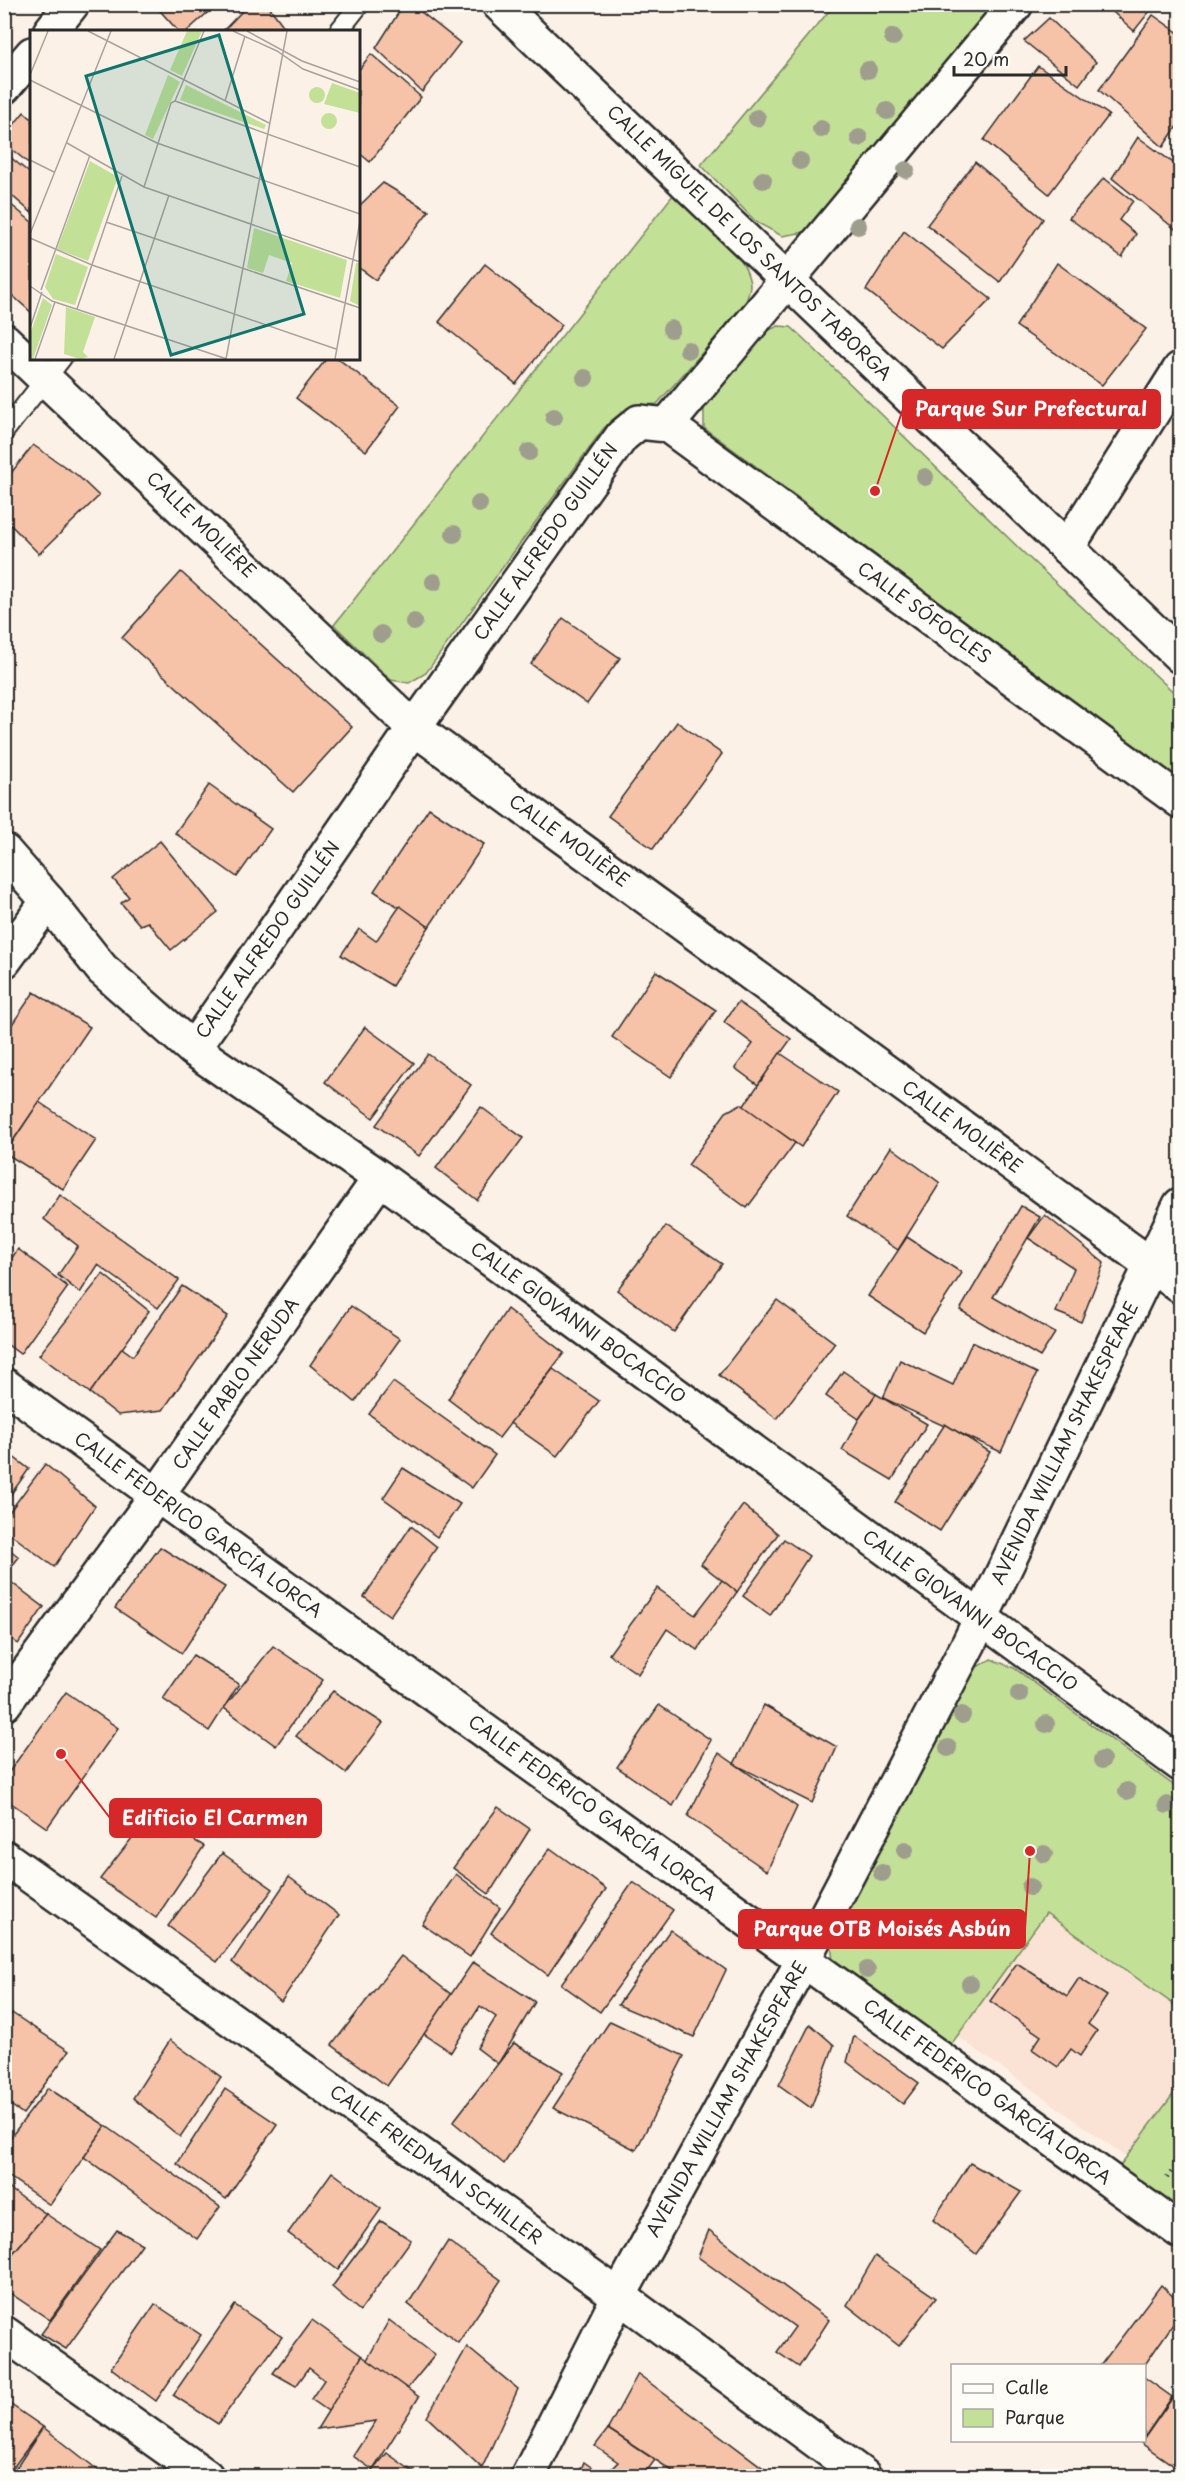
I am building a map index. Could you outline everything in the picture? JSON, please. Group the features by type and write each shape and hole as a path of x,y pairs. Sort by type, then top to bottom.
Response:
{"street":[{"path":"52,30 72,4"},
{"name":"CALLE MIGUEL DE LOS SANTOS TABORGA","path":"499,4 1180,656"},
{"path":"667,425 1016,4"},
{"path":"4,87 30,56"},
{"name":"CALLE MOLIÈRE","path":"4,340 30,355"},
{"name":"CALLE MOLIÈRE","path":"40,360 54,368 414,728 1180,1286"},
{"path":"1067,548 1180,369"},
{"name":"CALLE ALFREDO GUILLÉN","path":"193,1049 414,728 622,436 639,422 667,425"},
{"name":"CALLE SÓFOCLES","path":"667,425 1180,801"},
{"name":"CALLE GIOVANNI BOCACCIO","path":"4,851 48,901 102,969 193,1049 380,1178 1180,1764"},
{"path":"4,961 48,901"},
{"name":"CALLE PABLO NERUDA","path":"4,1704 157,1495 380,1178"},
{"name":"AVENIDA WILLIAM SHAKESPEARE","path":"528,2476 619,2296 803,1960 981,1620 1180,1205"},
{"name":"CALLE FEDERICO GARCÍA LORCA","path":"4,1386 1180,2231"},
{"name":"CALLE FRIEDMAN SCHILLER","path":"4,1857 619,2296 864,2476"},
{"path":"4,2333 206,2476"}],"lane":[{"path":"340,30 360,4"},
{"path":"4,432 54,368"}],"shaded area":[{"path":"1046,1913 1180,2009 1180,2085 1128,2158 957,2036"}],"green space":[{"path":"834,5 996,5 811,231 782,236 756,222 701,165"},
{"path":"673,195 708,224 731,247 740,260 747,272 750,285 746,303 657,404 633,407 616,417 603,429 426,673 409,683 391,680 334,625"},
{"path":"778,326 791,327 804,339 1025,554 1180,698 1180,780 704,428 704,406 765,332"},
{"path":"991,1659 1014,1668 1180,1790 1180,2009 1046,1913 950,2046 833,1962 831,1942 975,1668"},
{"path":"1180,2085 1180,2210 1119,2167"}],"building":[{"path":"154,4 217,4 188,30 177,30"},
{"path":"249,4 267,4 286,30 224,30"},
{"path":"404,4 411,4 460,43 422,92 376,48"},
{"path":"1104,4 1151,4 1154,6 1134,31"},
{"path":"1153,15 1180,34 1180,122 1163,147 1099,90"},
{"path":"1049,18 1096,62 1079,85 1024,41"},
{"path":"371,54 421,97 370,162 360,154 360,68"},
{"path":"1038,66 1109,115 1049,194 984,140"},
{"path":"24,112 30,117 30,164 4,143 4,137"},
{"path":"1138,137 1180,168 1180,233 1112,178"},
{"path":"4,152 30,173 30,211 4,189"},
{"path":"975,162 1043,219 1000,282 927,225"},
{"path":"1104,178 1133,201 1119,220 1136,234 1122,257 1069,218"},
{"path":"383,183 429,211 376,280 360,268 360,205"},
{"path":"4,199 30,220 30,311 4,288"},
{"path":"904,231 991,299 942,349 866,290"},
{"path":"1057,263 1146,329 1102,385 1016,326"},
{"path":"485,264 562,325 516,384 439,322"},
{"path":"325,360 340,360 400,406 366,451 296,398"},
{"path":"33,445 77,475 99,496 39,554 4,518 4,482"},
{"path":"181,572 352,727 293,792 122,638"},
{"path":"563,618 620,658 587,704 531,664"},
{"path":"677,722 722,754 653,849 608,816"},
{"path":"209,785 271,829 237,877 175,833"},
{"path":"429,808 484,844 429,927 374,891"},
{"path":"160,841 218,912 171,950 148,922 140,925 121,903 129,897 113,879"},
{"path":"400,906 429,927 392,986 341,955 359,929 376,941"},
{"path":"656,971 716,1010 671,1077 612,1037"},
{"path":"34,992 90,1027 4,1154 4,1036"},
{"path":"738,1002 791,1039 758,1085 735,1068 753,1044 724,1022"},
{"path":"365,1027 414,1063 373,1118 325,1082"},
{"path":"780,1053 838,1092 801,1147 743,1107"},
{"path":"428,1054 471,1085 419,1156 376,1125"},
{"path":"39,1102 96,1140 63,1189 5,1153"},
{"path":"741,1104 795,1143 747,1208 688,1165 726,1112"},
{"path":"481,1107 523,1138 477,1200 436,1168"},
{"path":"891,1147 940,1183 898,1250 847,1216"},
{"path":"60,1195 179,1280 158,1308 98,1265 80,1293 58,1275 78,1246 44,1219"},
{"path":"1021,1206 1040,1217 993,1297 1055,1333 1040,1357 960,1310"},
{"path":"1045,1215 1104,1263 1081,1322 1056,1312 1074,1268 1028,1238"},
{"path":"666,1226 722,1264 674,1332 617,1290"},
{"path":"907,1237 962,1273 923,1332 868,1296"},
{"path":"18,1249 68,1287 20,1354 4,1342 4,1269"},
{"path":"103,1274 149,1311 90,1393 39,1355"},
{"path":"182,1286 228,1316 163,1410 118,1415 90,1393 122,1348 133,1356"},
{"path":"777,1300 835,1343 777,1419 719,1375"},
{"path":"351,1306 400,1339 355,1402 310,1365"},
{"path":"507,1309 564,1353 499,1438 448,1399"},
{"path":"972,1342 1037,1373 1001,1452 883,1398 900,1360 953,1385"},
{"path":"553,1369 599,1401 557,1456 510,1423"},
{"path":"843,1371 876,1394 859,1419 826,1396"},
{"path":"393,1382 495,1455 472,1488 369,1414"},
{"path":"876,1394 927,1424 892,1480 842,1450"},
{"path":"945,1424 990,1452 940,1531 895,1502"},
{"path":"4,1450 29,1469 4,1504"},
{"path":"45,1464 95,1506 54,1567 4,1529 4,1519"},
{"path":"403,1468 460,1504 437,1537 383,1498"},
{"path":"743,1505 778,1534 737,1592 701,1564"},
{"path":"411,1526 437,1547 390,1616 364,1597"},
{"path":"784,1539 809,1556 770,1616 743,1596"},
{"path":"4,1545 19,1557 4,1576"},
{"path":"160,1547 225,1587 182,1653 115,1608"},
{"path":"4,1577 44,1607 18,1644 4,1633"},
{"path":"722,1580 737,1592 697,1650 667,1629 638,1674 609,1654 657,1588 695,1615"},
{"path":"273,1646 323,1680 276,1746 224,1708"},
{"path":"193,1655 239,1684 209,1731 163,1699"},
{"path":"333,1691 383,1723 346,1773 296,1736"},
{"path":"66,1692 118,1728 47,1828 4,1798 4,1779"},
{"path":"659,1705 711,1740 673,1806 617,1767"},
{"path":"764,1705 837,1747 812,1803 734,1764"},
{"path":"719,1753 797,1807 767,1871 688,1816"},
{"path":"498,1807 530,1829 489,1894 453,1868"},
{"path":"150,1815 204,1846 156,1918 100,1879"},
{"path":"550,1848 606,1889 548,1975 491,1933"},
{"path":"222,1853 273,1889 217,1962 168,1926"},
{"path":"456,1874 500,1908 470,1957 422,1924"},
{"path":"289,1877 339,1915 281,2002 232,1962"},
{"path":"633,1882 673,1910 600,2012 561,1984"},
{"path":"670,1930 726,1970 694,2037 618,2005"},
{"path":"401,1956 452,1995 387,2086 332,2045"},
{"path":"473,1962 535,2002 498,2064 477,2048 496,2017 480,2006 451,2052 424,2034"},
{"path":"1017,1963 1067,1996 1079,1978 1107,1996 1088,2024 1097,2031 1080,2056 1071,2049 1058,2067 1032,2049 1041,2036 990,2001"},
{"path":"12,2013 69,2051 23,2114 4,2100 4,2025"},
{"path":"610,2021 684,2056 636,2150 553,2108"},
{"path":"810,2024 834,2045 811,2108 779,2085"},
{"path":"854,2036 919,2083 903,2104 847,2062"},
{"path":"170,2040 221,2077 180,2137 133,2098"},
{"path":"514,2043 563,2072 504,2164 453,2122"},
{"path":"48,2088 106,2126 50,2205 4,2173 4,2146"},
{"path":"225,2089 277,2124 226,2199 177,2164"},
{"path":"106,2126 220,2207 197,2239 84,2157"},
{"path":"970,2163 1021,2192 976,2254 933,2220"},
{"path":"332,2172 381,2209 338,2270 288,2233"},
{"path":"4,2185 46,2214 4,2264"},
{"path":"46,2214 100,2250 50,2320 4,2289 4,2264"},
{"path":"381,2221 411,2240 360,2311 332,2287"},
{"path":"117,2230 142,2244 66,2349 41,2334"},
{"path":"709,2230 829,2320 799,2367 777,2352 795,2327 698,2257"},
{"path":"448,2241 501,2280 458,2343 408,2304"},
{"path":"875,2256 936,2298 899,2346 847,2305"},
{"path":"1161,2285 1180,2303 1180,2314 1145,2364 1102,2364"},
{"path":"155,2304 201,2335 156,2401 111,2368"},
{"path":"235,2305 282,2337 218,2424 173,2395"},
{"path":"312,2320 362,2356 331,2413 311,2399 324,2380 309,2368 296,2386 273,2373"},
{"path":"389,2320 435,2355 407,2389 367,2360"},
{"path":"467,2347 518,2389 482,2468 427,2417"},
{"path":"362,2356 419,2397 373,2470 353,2456 376,2421 317,2429"},
{"path":"638,2374 774,2476 680,2476 608,2429"},
{"path":"1146,2378 1172,2397 1146,2435"},
{"path":"1180,2387 1180,2470 1141,2443 1146,2442 1146,2436"},
{"path":"4,2400 43,2427 7,2476 4,2476"},
{"path":"43,2427 103,2474 101,2476 11,2476"},
{"path":"608,2429 655,2460 643,2476 604,2476 618,2462 595,2446"},
{"path":"387,2453 419,2476 368,2476"},
{"path":"584,2462 604,2476 578,2476"}],"place":[{"name":"Parque Sur Prefectural","path":"875,491"},
{"name":"Edificio El Carmen","path":"61,1754"},
{"name":"Parque OTB Moisés Asbún","path":"1030,1851"}]}
